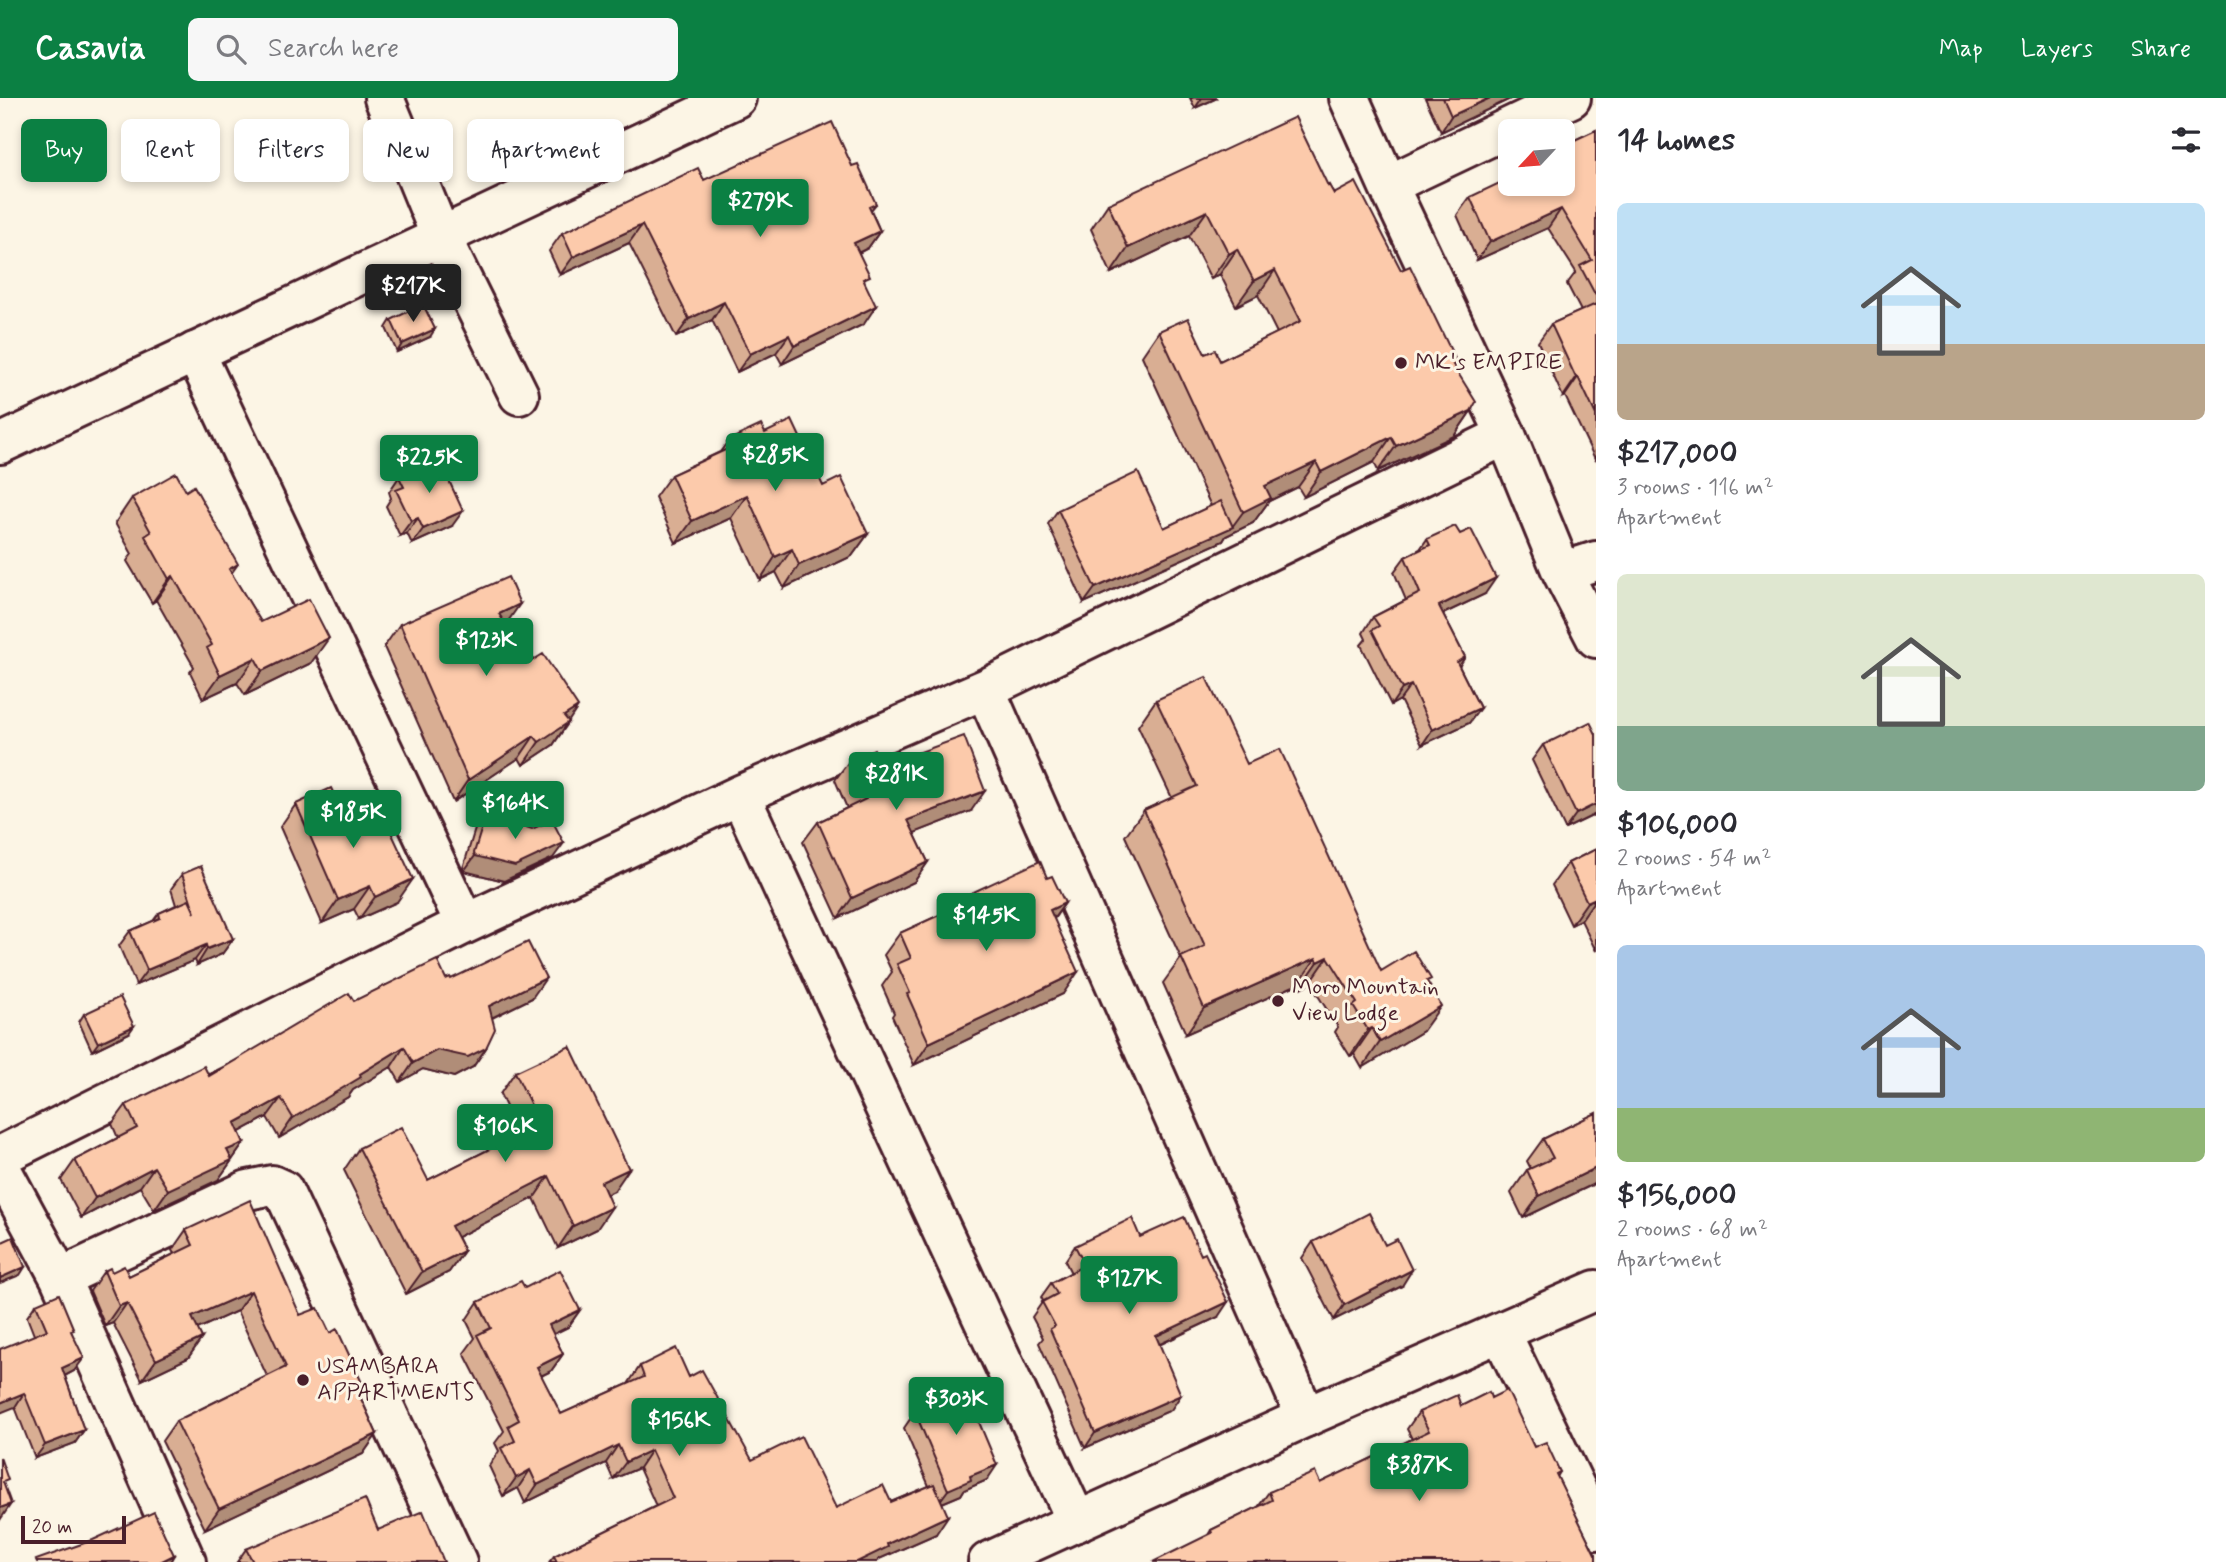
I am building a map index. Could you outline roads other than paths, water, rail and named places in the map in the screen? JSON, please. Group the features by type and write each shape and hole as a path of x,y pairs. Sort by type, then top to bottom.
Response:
{"street":[{"path":"384,98 441,237 519,396"},
{"path":"0,444 736,98"},
{"path":"1349,98 1506,435 1579,566 1596,638"},
{"path":"1388,185 1571,98"},
{"path":"195,352 466,924"},
{"path":"0,1156 466,924 740,795 985,689 1506,435"},
{"path":"985,689 1306,1417"},
{"path":"740,795 1077,1522"},
{"path":"0,1167 60,1278 186,1562"},
{"path":"60,1278 248,1190 272,1185 283,1190 457,1562"},
{"path":"988,1562 1306,1417 1596,1290"},
{"path":"1501,1333 1596,1530"}],"place":[{"name":"MK's EMPIRE","path":"1401,363"},
{"name":"Moro Mountain View Lodge","path":"1278,1001"},
{"name":"USAMBARA APPARTMENTS","path":"303,1380"}]}
